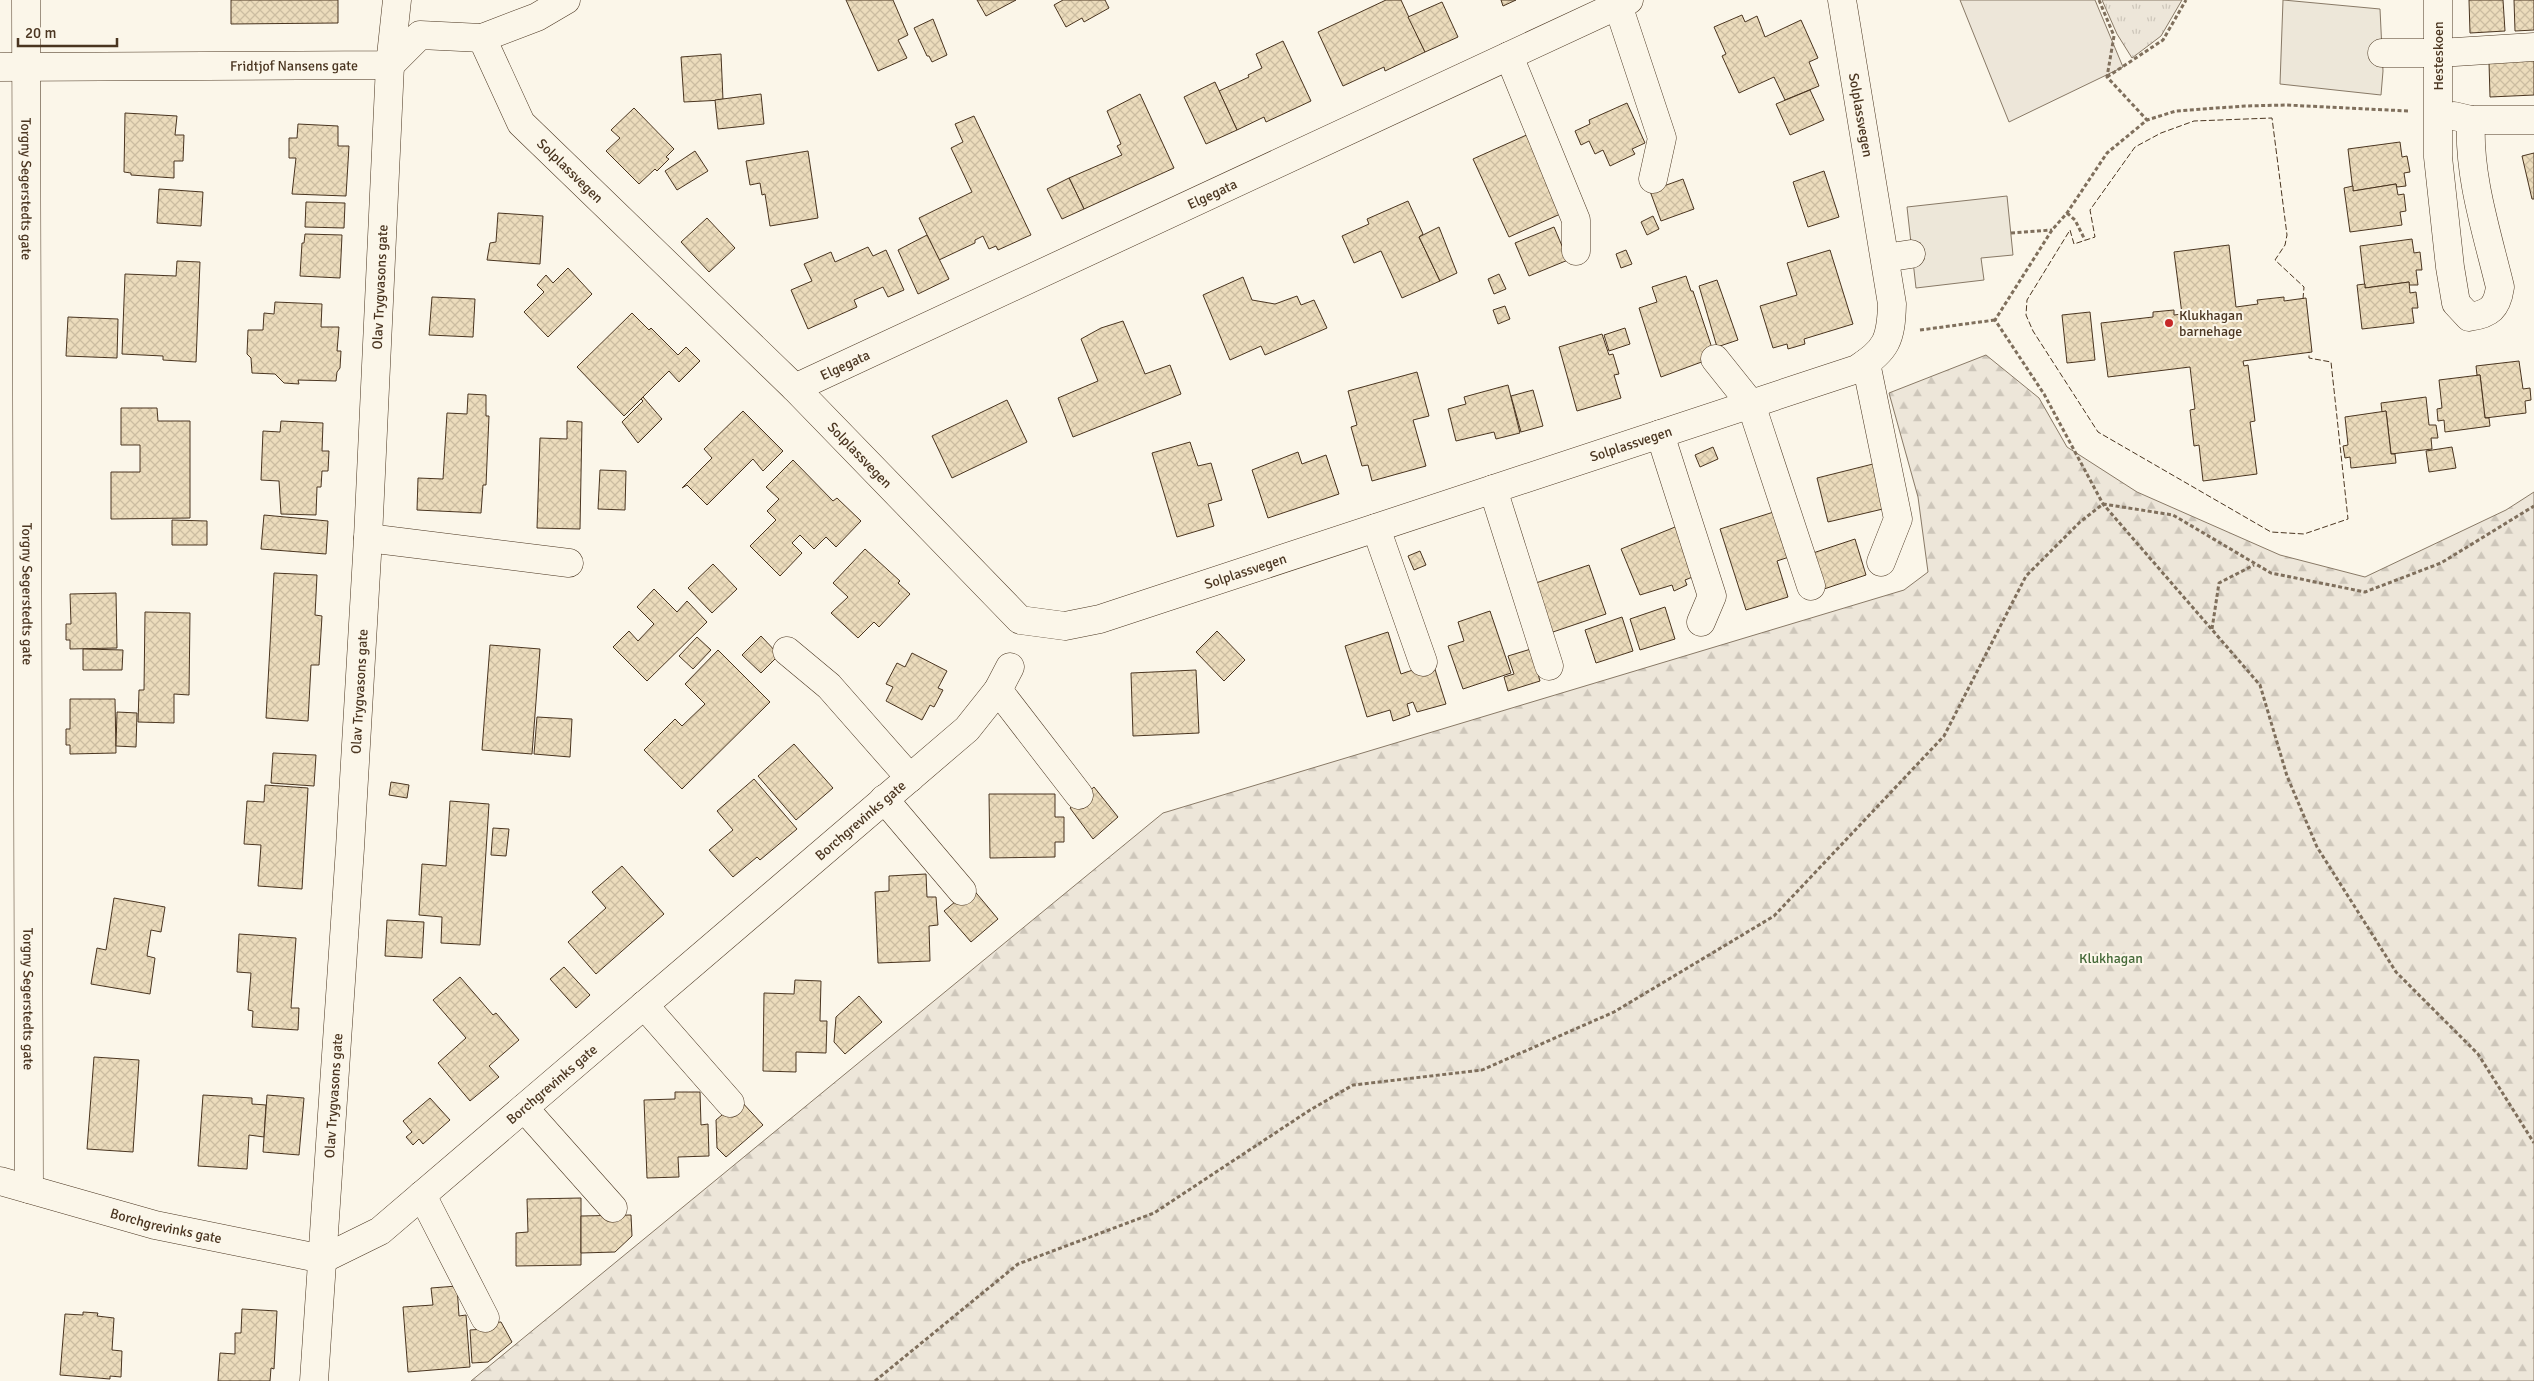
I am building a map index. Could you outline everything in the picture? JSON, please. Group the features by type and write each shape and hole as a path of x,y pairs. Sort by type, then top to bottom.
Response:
{"street":[{"name":"Torgny Segerstedts gate","path":"26,0 13,66 29,1189"},
{"name":"Olav Trygvasons gate","path":"314,1381 368,538 390,65 397,0"},
{"path":"390,65 420,35 482,38 537,16 566,0"},
{"name":"Solplassvegen","path":"482,38 521,123 795,388 1020,620 1065,626 1100,619 1857,369 1875,357 1886,344 1891,329 1898,256 1842,0"},
{"name":"Hesteskoen","path":"2438,0 2438,157 2450,267 2456,303 2469,317 2480,316 2494,307 2498,301 2500,287 2479,196 2470,136 2471,120"},
{"path":"1624,3 1662,138 1653,179"},
{"name":"Elgegata","path":"795,388 1624,3"},
{"path":"2382,53 2439,53 2534,46"},
{"path":"1509,56 1576,220 1576,251"},
{"name":"Fridtjof Nansens gate","path":"13,66 390,65"},
{"path":"2438,112 2471,120 2534,120"},
{"path":"1715,359 1750,404 1811,586"},
{"path":"1866,363 1898,519 1881,562"},
{"path":"1660,434 1712,596 1701,622"},
{"path":"1493,489 1549,666"},
{"path":"1376,528 1423,662"},
{"path":"368,538 569,563"},
{"path":"787,651 829,686 910,778"},
{"name":"Borchgrevinks gate","path":"0,1181 155,1225 322,1259 380,1232 968,728 1004,678 1078,795"},
{"path":"884,800 962,891"},
{"path":"644,1005 730,1103"},
{"path":"524,1108 613,1208"},
{"path":"422,1195 485,1318"}],"path":[{"path":"2099,0 2114,36 2107,77"},
{"path":"2107,77 2163,40 2186,0"},
{"path":"2107,77 2147,120"},
{"path":"1891,329 1922,330 1995,320 2052,230 2067,214 2107,153 2147,120 2176,111 2245,106 2286,105 2438,112"},
{"path":"2067,214 2076,220 2085,240"},
{"path":"2011,233 2052,230"},
{"path":"1995,320 2044,394 2103,504 2260,685 2287,776 2322,856 2396,972 2478,1054 2534,1143"},
{"path":"875,1381 1018,1264 1154,1213 1310,1110 1353,1085 1482,1070 1614,1012 1774,916 1944,736 2026,576 2080,522 2103,504 2172,515 2271,573 2365,592 2441,563 2534,506"},
{"path":"2212,629 2218,583 2255,564"}],"green space":[{"path":"1960,0 2095,0 2123,67 2009,122"},
{"path":"2102,0 2182,0 2161,36 2132,58 2117,34"},
{"name":"Klukhagan","path":"1986,355 2039,398 2067,447 2137,492 2280,555 2365,577 2506,510 2534,492 2534,1381 471,1381 1163,813 1904,590 1928,572 1918,497 1889,393"}],"shaded area":[{"path":"2283,0 2380,9 2383,71 2381,95 2280,84"},
{"path":"2007,196 2013,255 1981,258 1984,280 1916,288 1907,207"}],"building":[{"path":"231,0 338,0 338,23 231,24"},
{"path":"846,0 893,0 908,35 898,40 907,58 878,71"},
{"path":"977,0 1016,0 986,16"},
{"path":"1063,0 1105,0 1109,8 1084,22 1082,18 1066,27 1054,5"},
{"path":"1386,0 1401,0 1425,52 1385,71 1384,67 1343,86 1318,32"},
{"path":"1501,0 1516,0 1503,6"},
{"path":"2469,0 2503,0 2505,31 2470,33"},
{"path":"2514,0 2534,0 2534,30 2515,31"},
{"path":"1442,2 1458,37 1425,52 1408,17"},
{"path":"1742,15 1745,22 1757,16 1765,37 1801,20 1818,58 1809,62 1819,86 1785,100 1774,77 1739,93 1722,56 1726,54 1714,27"},
{"path":"933,19 947,55 932,62 929,56 927,56 914,28"},
{"path":"1283,41 1311,101 1266,122 1264,117 1237,130 1219,91 1249,77 1248,75 1262,68 1256,54"},
{"path":"721,54 723,100 684,102 681,57"},
{"path":"2534,60 2534,95 2490,97 2489,62"},
{"path":"1215,82 1237,130 1206,144 1184,97"},
{"path":"1810,90 1824,120 1790,135 1776,104"},
{"path":"761,94 764,124 718,129 715,100"},
{"path":"1140,94 1174,168 1084,209 1069,178 1122,155 1117,146 1121,144 1107,111"},
{"path":"1627,103 1645,143 1632,149 1635,154 1610,166 1603,150 1595,154 1589,141 1581,145 1575,131 1590,124 1589,120"},
{"path":"634,108 674,149 666,157 669,159 657,171 655,169 639,184 606,151 620,138 611,130"},
{"path":"125,113 177,116 175,135 184,135 183,161 174,161 174,178 131,175 131,173 124,172"},
{"path":"974,116 1031,235 998,250 996,246 989,249 983,236 975,240 975,243 939,260 919,218 972,192 951,148 963,142 955,124"},
{"path":"298,124 338,126 338,146 349,146 346,196 292,194 296,158 289,158 289,138 297,138"},
{"path":"1531,133 1567,211 1509,237 1473,159"},
{"path":"2400,142 2402,157 2407,156 2410,172 2404,173 2406,186 2397,187 2396,184 2353,191 2348,149"},
{"path":"695,151 708,171 677,190 665,171"},
{"path":"808,151 818,218 770,226 765,194 762,195 760,183 750,185 746,161"},
{"path":"2534,153 2534,199 2532,199 2522,156"},
{"path":"1824,171 1839,217 1808,227 1793,182"},
{"path":"1069,178 1084,209 1062,219 1047,189"},
{"path":"1683,179 1694,209 1661,221 1650,191"},
{"path":"2396,184 2398,195 2404,194 2406,211 2400,212 2402,225 2350,232 2344,188 2353,186 2353,191"},
{"path":"159,189 203,192 201,226 157,223"},
{"path":"1408,201 1423,234 1419,237 1440,281 1402,298 1381,251 1354,263 1342,236 1369,224 1367,219"},
{"path":"306,202 345,203 344,228 305,227"},
{"path":"498,213 543,216 540,264 487,260 490,243 496,242"},
{"path":"1653,216 1659,229 1647,235 1641,222"},
{"path":"707,218 735,248 709,272 681,242"},
{"path":"1439,227 1457,273 1440,281 1419,237"},
{"path":"1554,227 1568,260 1529,276 1515,243"},
{"path":"305,234 342,235 340,278 300,276 302,243 304,243"},
{"path":"927,235 949,279 918,294 898,250"},
{"path":"2412,239 2414,253 2420,252 2422,270 2416,270 2418,285 2409,285 2409,282 2365,288 2360,246"},
{"path":"2229,245 2236,307 2258,304 2257,300 2284,297 2284,301 2306,298 2312,352 2243,361 2244,366 2248,365 2255,421 2250,422 2257,474 2203,481 2199,445 2194,446 2190,410 2195,409 2190,367 2108,377 2101,323 2153,317 2153,312 2174,310 2174,315 2182,314 2174,252"},
{"path":"868,247 873,256 886,250 904,290 888,297 883,287 854,300 857,307 808,329 791,290 812,281 804,264 831,252 835,262"},
{"path":"1626,250 1632,264 1621,268 1616,254"},
{"path":"1830,250 1853,324 1804,339 1805,344 1788,349 1787,344 1773,348 1760,306 1797,295 1787,263"},
{"path":"177,261 200,262 196,362 163,360 163,356 122,354 125,274 176,276"},
{"path":"568,268 592,294 548,337 524,312 544,292 537,285 546,275 553,283"},
{"path":"1499,274 1506,289 1494,294 1488,279"},
{"path":"1686,276 1712,348 1704,351 1707,360 1661,377 1639,308 1657,302 1652,287"},
{"path":"1243,277 1252,300 1275,304 1297,296 1301,305 1314,300 1327,328 1265,355 1261,346 1230,360 1203,295"},
{"path":"1717,280 1738,340 1717,347 1699,286"},
{"path":"2409,282 2410,293 2416,292 2418,308 2412,308 2414,323 2362,329 2357,285 2365,284 2365,288"},
{"path":"432,297 475,299 473,337 429,335"},
{"path":"275,302 322,304 321,327 339,327 337,351 341,351 340,368 337,372 336,381 298,380 299,384 284,383 275,374 252,373 251,358 247,354 248,330 263,330 264,313 274,314"},
{"path":"1505,306 1510,319 1498,324 1493,310"},
{"path":"2090,312 2095,360 2067,363 2062,315"},
{"path":"632,313 649,330 651,328 678,355 686,347 700,361 679,382 669,371 624,416 577,367"},
{"path":"68,317 118,319 117,358 66,356"},
{"path":"1123,321 1145,374 1170,365 1181,394 1073,437 1058,398 1098,381 1081,339 1101,328"},
{"path":"1625,328 1630,344 1609,351 1604,335"},
{"path":"1602,334 1609,355 1613,354 1619,374 1614,375 1621,398 1577,411 1559,347"},
{"path":"2519,361 2523,389 2530,388 2531,400 2525,401 2526,413 2485,418 2480,375 2477,375 2476,366"},
{"path":"1417,372 1429,416 1413,420 1426,466 1372,481 1368,465 1362,466 1351,427 1357,425 1348,391"},
{"path":"2480,375 2485,418 2489,418 2490,426 2445,432 2444,420 2438,421 2437,409 2442,408 2439,380"},
{"path":"1508,385 1520,433 1496,439 1494,432 1456,441 1448,409 1466,404 1464,397"},
{"path":"1533,390 1543,426 1521,432 1511,396"},
{"path":"468,394 486,395 486,416 489,416 486,485 483,485 481,513 417,510 418,478 443,479 447,413 467,414"},
{"path":"643,397 662,419 638,443 622,422 643,401 641,399"},
{"path":"2426,397 2429,425 2436,425 2438,438 2431,438 2432,449 2391,454 2386,411 2382,412 2381,403"},
{"path":"1007,400 1027,442 952,478 932,436"},
{"path":"121,408 157,408 158,421 190,421 190,518 111,519 111,472 140,472 140,445 121,445"},
{"path":"743,411 783,451 763,471 753,459 707,505 687,485 682,488 712,458 704,449"},
{"path":"2386,411 2391,454 2395,454 2396,463 2351,468 2350,457 2345,458 2343,446 2348,445 2345,417"},
{"path":"281,421 323,423 322,451 329,451 328,471 322,471 321,487 317,487 316,515 281,514 279,481 261,480 263,431 280,432"},
{"path":"567,421 582,422 580,529 537,528 540,438 567,439"},
{"path":"1190,442 1198,466 1211,463 1222,500 1208,504 1214,526 1177,537 1152,453"},
{"path":"1713,447 1718,459 1700,467 1695,455"},
{"path":"2452,447 2456,468 2429,472 2426,451"},
{"path":"1298,452 1302,464 1326,455 1339,494 1268,518 1252,470"},
{"path":"793,460 833,501 837,498 861,521 836,547 826,537 814,549 800,535 792,543 802,553 780,576 750,546 776,520 767,511 779,499 766,487"},
{"path":"1877,463 1887,508 1828,522 1817,478"},
{"path":"600,470 626,471 625,510 598,509"},
{"path":"1780,510 1795,555 1777,561 1788,597 1746,610 1720,529"},
{"path":"264,515 328,521 326,554 261,549"},
{"path":"172,520 207,521 207,545 172,545"},
{"path":"1680,525 1700,574 1685,580 1687,585 1674,591 1672,585 1640,595 1621,549"},
{"path":"1855,539 1866,575 1824,589 1813,553"},
{"path":"865,549 900,581 898,583 910,594 879,627 874,622 858,638 831,613 848,597 833,583"},
{"path":"1420,551 1426,565 1414,570 1408,556"},
{"path":"713,564 737,589 712,613 688,588"},
{"path":"1589,565 1606,614 1547,634 1530,585"},
{"path":"274,573 317,575 315,615 322,616 319,665 311,665 308,721 266,718"},
{"path":"654,589 677,612 687,601 707,622 647,681 613,647 629,631 638,641 654,624 637,607"},
{"path":"116,593 117,648 70,649 70,640 66,640 66,624 71,624 70,594"},
{"path":"1665,607 1675,639 1640,650 1630,619"},
{"path":"1490,611 1511,673 1463,689 1448,646 1464,641 1458,622"},
{"path":"145,612 190,613 189,695 174,694 174,723 138,722 139,690 144,690"},
{"path":"1622,617 1633,651 1596,663 1585,630"},
{"path":"1217,631 1245,660 1224,681 1196,652"},
{"path":"1388,632 1401,674 1433,663 1446,704 1417,712 1413,702 1407,704 1410,715 1393,721 1390,710 1367,717 1345,646"},
{"path":"761,636 779,655 761,673 742,655"},
{"path":"697,637 711,650 693,669 679,656"},
{"path":"490,645 540,649 532,754 482,750"},
{"path":"83,649 123,650 122,670 83,670"},
{"path":"1531,649 1540,681 1508,691 1504,677 1514,674 1508,656"},
{"path":"718,650 770,702 682,789 644,750 675,719 682,726 705,704 685,684"},
{"path":"912,653 947,671 938,688 943,690 934,707 930,705 922,720 886,701 893,687 886,684 897,663 905,667"},
{"path":"1196,670 1199,733 1133,736 1131,673"},
{"path":"70,699 115,699 116,753 70,754 70,745 66,745 66,729 70,729"},
{"path":"117,712 137,713 136,747 116,746"},
{"path":"537,717 572,719 570,757 534,754"},
{"path":"794,744 833,788 796,820 758,776"},
{"path":"273,753 316,755 314,786 271,783"},
{"path":"754,779 797,829 760,860 757,857 733,877 709,850 733,830 717,811"},
{"path":"391,782 409,785 407,798 389,795"},
{"path":"265,785 308,788 302,889 258,886 261,845 244,844 247,801 264,802"},
{"path":"1094,787 1118,817 1093,839 1070,808"},
{"path":"989,794 1055,794 1055,817 1064,817 1064,842 1055,842 1055,857 990,858"},
{"path":"450,801 489,804 480,945 441,943 442,917 419,915 422,864 446,866"},
{"path":"493,828 509,829 506,856 491,855"},
{"path":"622,866 664,914 596,974 568,942 606,908 592,892"},
{"path":"926,874 927,897 936,897 938,925 929,926 930,961 878,963 875,892 889,891 889,876"},
{"path":"972,888 998,919 971,942 944,911"},
{"path":"114,898 165,907 161,932 151,930 147,956 155,958 150,994 91,984 97,948 106,950"},
{"path":"387,920 424,922 422,958 385,956"},
{"path":"239,934 296,938 291,1008 299,1008 298,1030 252,1027 253,1011 248,1010 251,973 237,972"},
{"path":"564,967 590,995 576,1008 550,979"},
{"path":"460,977 493,1015 496,1013 519,1040 489,1066 499,1077 470,1101 438,1063 466,1038 433,1000"},
{"path":"795,980 821,981 820,1021 827,1021 826,1053 796,1052 796,1072 763,1071 764,993 794,994"},
{"path":"859,996 882,1022 845,1054 834,1042 836,1017"},
{"path":"94,1057 139,1060 133,1152 87,1149"},
{"path":"675,1092 700,1092 701,1125 708,1124 709,1156 678,1157 679,1177 647,1178 644,1100 675,1099"},
{"path":"203,1095 252,1098 252,1104 266,1105 264,1137 249,1135 247,1169 198,1166"},
{"path":"267,1095 304,1098 299,1155 263,1152"},
{"path":"430,1098 450,1120 423,1144 419,1139 413,1145 406,1137 412,1132 403,1121"},
{"path":"740,1100 763,1125 726,1157 717,1148 716,1120"},
{"path":"581,1198 581,1265 516,1266 516,1233 528,1232 527,1199"},
{"path":"631,1215 632,1236 615,1252 581,1253 581,1216"},
{"path":"457,1286 459,1316 466,1315 470,1367 408,1372 403,1307 433,1305 431,1288"},
{"path":"242,1309 277,1311 274,1369 271,1368 270,1381 218,1381 220,1353 235,1354 235,1333 241,1333"},
{"path":"83,1312 98,1313 97,1316 114,1318 112,1350 122,1351 121,1377 110,1376 110,1379 60,1375 65,1314 83,1315"},
{"path":"501,1322 512,1342 488,1362 472,1363 470,1330 486,1329 486,1323"}],"fence":[{"path":"2303,299 2304,287 2275,260 2285,245 2287,235 2272,118 2194,121 2161,133 2135,147 2090,210 2095,237 2074,244 2070,230 2027,300 2026,315 2033,331 2098,432 2271,532 2304,534 2348,519 2331,362 2309,358 2309,352"}],"place":[{"name":"Klukhagan barnehage","path":"2169,323"}]}
